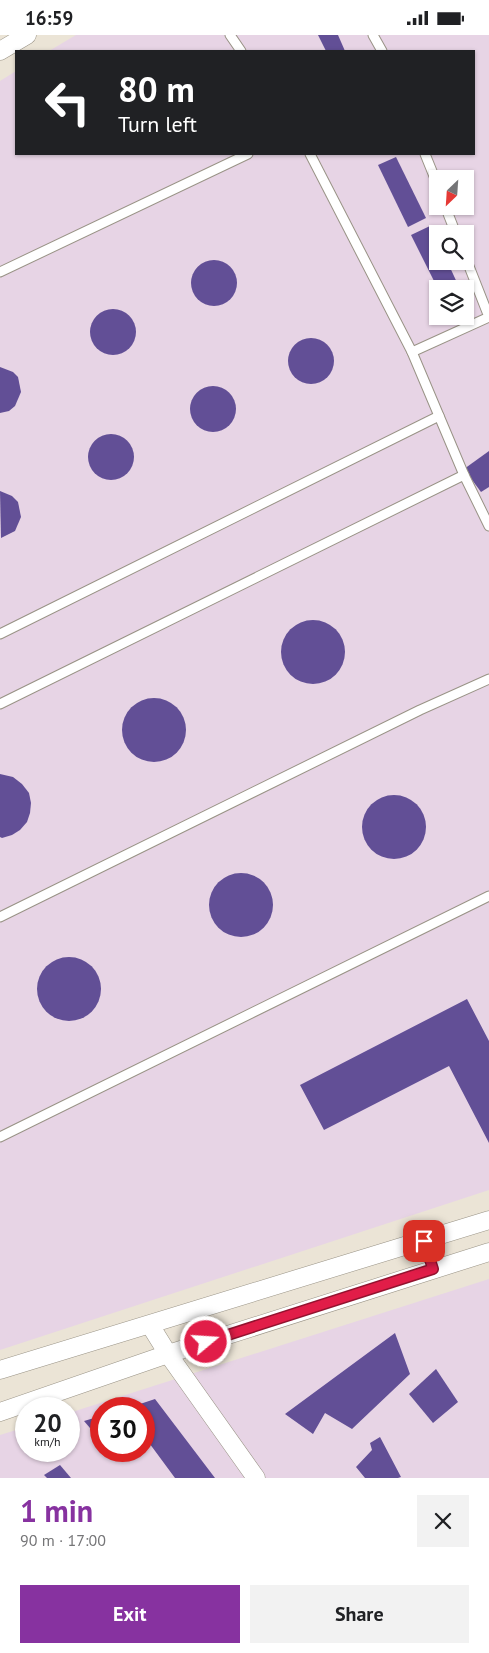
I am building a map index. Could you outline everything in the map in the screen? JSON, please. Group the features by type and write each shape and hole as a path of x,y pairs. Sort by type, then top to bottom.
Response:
{"street":[{"path":"0,51 27,35"},
{"path":"0,1370 489,1220"},
{"path":"424,1241 433,1269"},
{"path":"0,1411 168,1354 489,1252"},
{"path":"150,1325 168,1354 256,1478"}],"lane":[{"path":"230,35 240,50"},
{"path":"373,35 381,50"},
{"path":"0,272 246,155"},
{"path":"311,155 412,352 464,475 489,526"},
{"path":"425,155 432,170"},
{"path":"412,352 489,317 471,270"},
{"path":"0,634 439,416"},
{"path":"0,703 464,475"},
{"path":"0,917 411,714 489,679"},
{"path":"0,1137 489,896"}],"shaded area":[{"path":"76,35 489,35 489,1190 0,1350 0,81 15,72 15,155 475,155 475,50 51,50"},
{"path":"489,1279 489,1478 0,1478 0,1435 15,1430 15,1462 80,1462 80,1409 90,1406 90,1462 155,1462 155,1397 119,1397"}],"building":[{"path":"318,35 338,35 345,50 326,50"},
{"path":"396,157 426,218 408,227 378,165"},
{"path":"429,226 429,270 451,270 456,280 434,280 411,235"},
{"path":"209,260 219,260 233,270 237,283 233,296 227,302 219,306 209,306 195,296 191,288 191,278 201,264"},
{"path":"108,309 118,309 132,319 136,332 132,345 126,351 118,355 108,355 94,345 90,337 90,327 100,313"},
{"path":"316,338 320,339 330,348 333,352 333,370 324,380 316,384 306,384 298,380 289,370 288,356 292,348 302,339"},
{"path":"0,367 13,372 18,377 21,392 15,406 9,411 0,413"},
{"path":"208,386 218,386 232,396 236,409 232,422 226,428 218,432 208,432 194,422 190,414 190,404 200,390"},
{"path":"106,434 116,434 130,444 134,457 130,470 124,476 116,480 106,480 92,470 88,462 88,452 98,438"},
{"path":"489,451 489,487 481,492 464,469"},
{"path":"0,491 12,496 18,502 21,517 15,531 1,538"},
{"path":"313,620 331,626 339,634 345,652 339,670 331,678 313,684 295,678 287,670 281,652 287,634 295,626"},
{"path":"154,698 172,704 180,712 186,730 180,748 172,756 154,762 136,756 128,748 122,730 128,712 136,704"},
{"path":"0,774 13,777 22,784 29,793 31,803 27,822 20,830 2,838 0,837"},
{"path":"394,795 412,801 420,809 426,827 420,845 412,853 394,859 376,853 368,845 362,827 368,809 376,801"},
{"path":"241,873 259,879 267,887 273,905 267,923 259,931 241,937 223,931 215,923 209,905 215,887 223,879"},
{"path":"69,957 87,963 95,971 101,989 95,1007 87,1015 69,1021 51,1015 43,1007 37,989 43,971 51,963"},
{"path":"467,999 489,1041 489,1143 449,1066 324,1130 300,1085"},
{"path":"395,1333 410,1374 352,1429 325,1413 313,1434 285,1414"},
{"path":"436,1369 458,1402 433,1423 409,1394"},
{"path":"155,1399 215,1478 175,1478 155,1451"},
{"path":"90,1419 90,1428 84,1421"},
{"path":"380,1437 401,1477 365,1478 356,1467 372,1450 370,1443"},
{"path":"60,1465 71,1478 47,1478 44,1475"}],"route":[{"path":"206,1342 433,1269 424,1241"}]}
